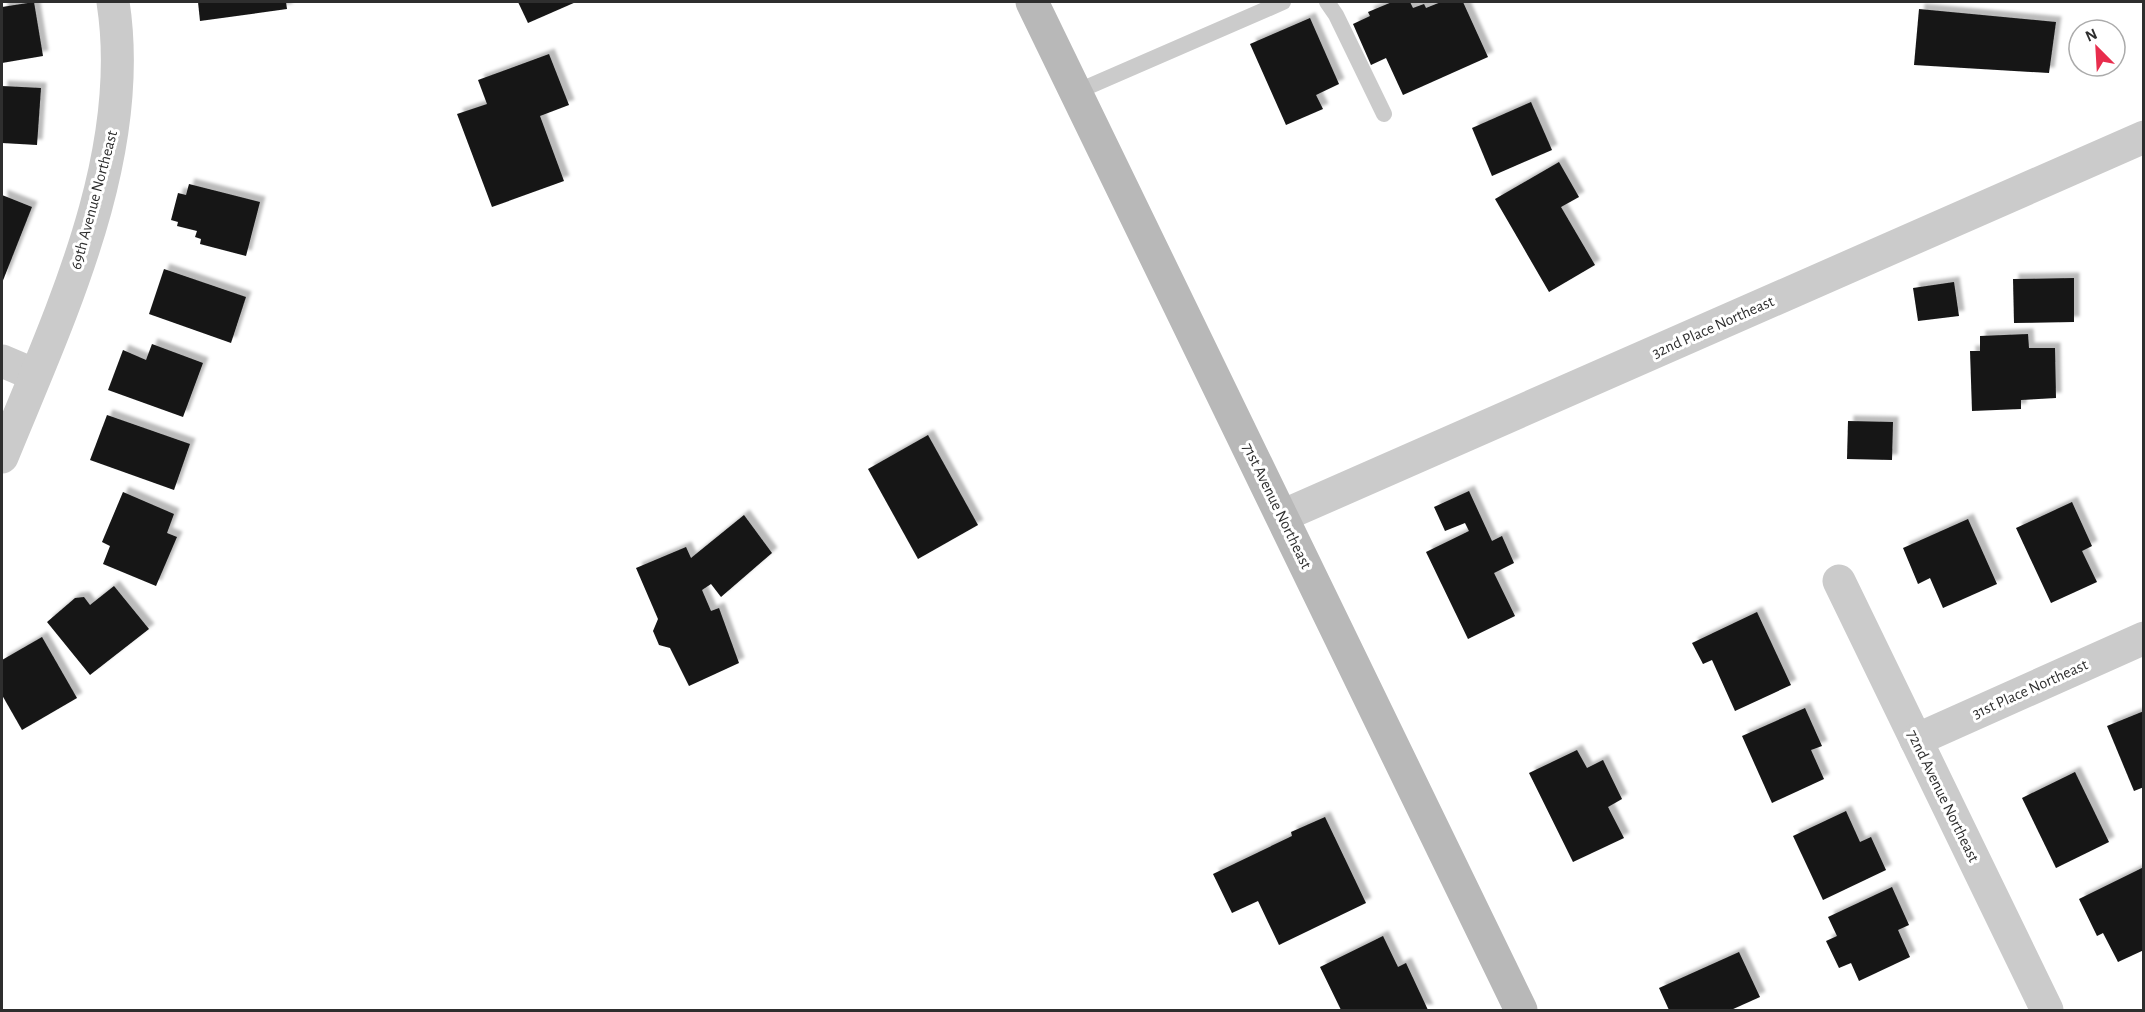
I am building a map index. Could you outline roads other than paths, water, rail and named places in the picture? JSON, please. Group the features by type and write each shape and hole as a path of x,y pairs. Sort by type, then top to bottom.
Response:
{"street":[{"name":"69th Avenue Northeast","path":"2,457 83,251 115,124 117,30 113,2"},
{"name":"71st Avenue Northeast","path":"1032,2 1521,1011"},
{"name":"32nd Place Northeast","path":"1282,516 2144,137"},
{"path":"2,361 35,375"},
{"name":"72nd Avenue Northeast","path":"1839,581 2047,1011"},
{"name":"31st Place Northeast","path":"1916,740 2144,638"}],"lane":[{"path":"1076,92 1283,2"},
{"path":"1327,2 1336,15 1384,114"}]}
